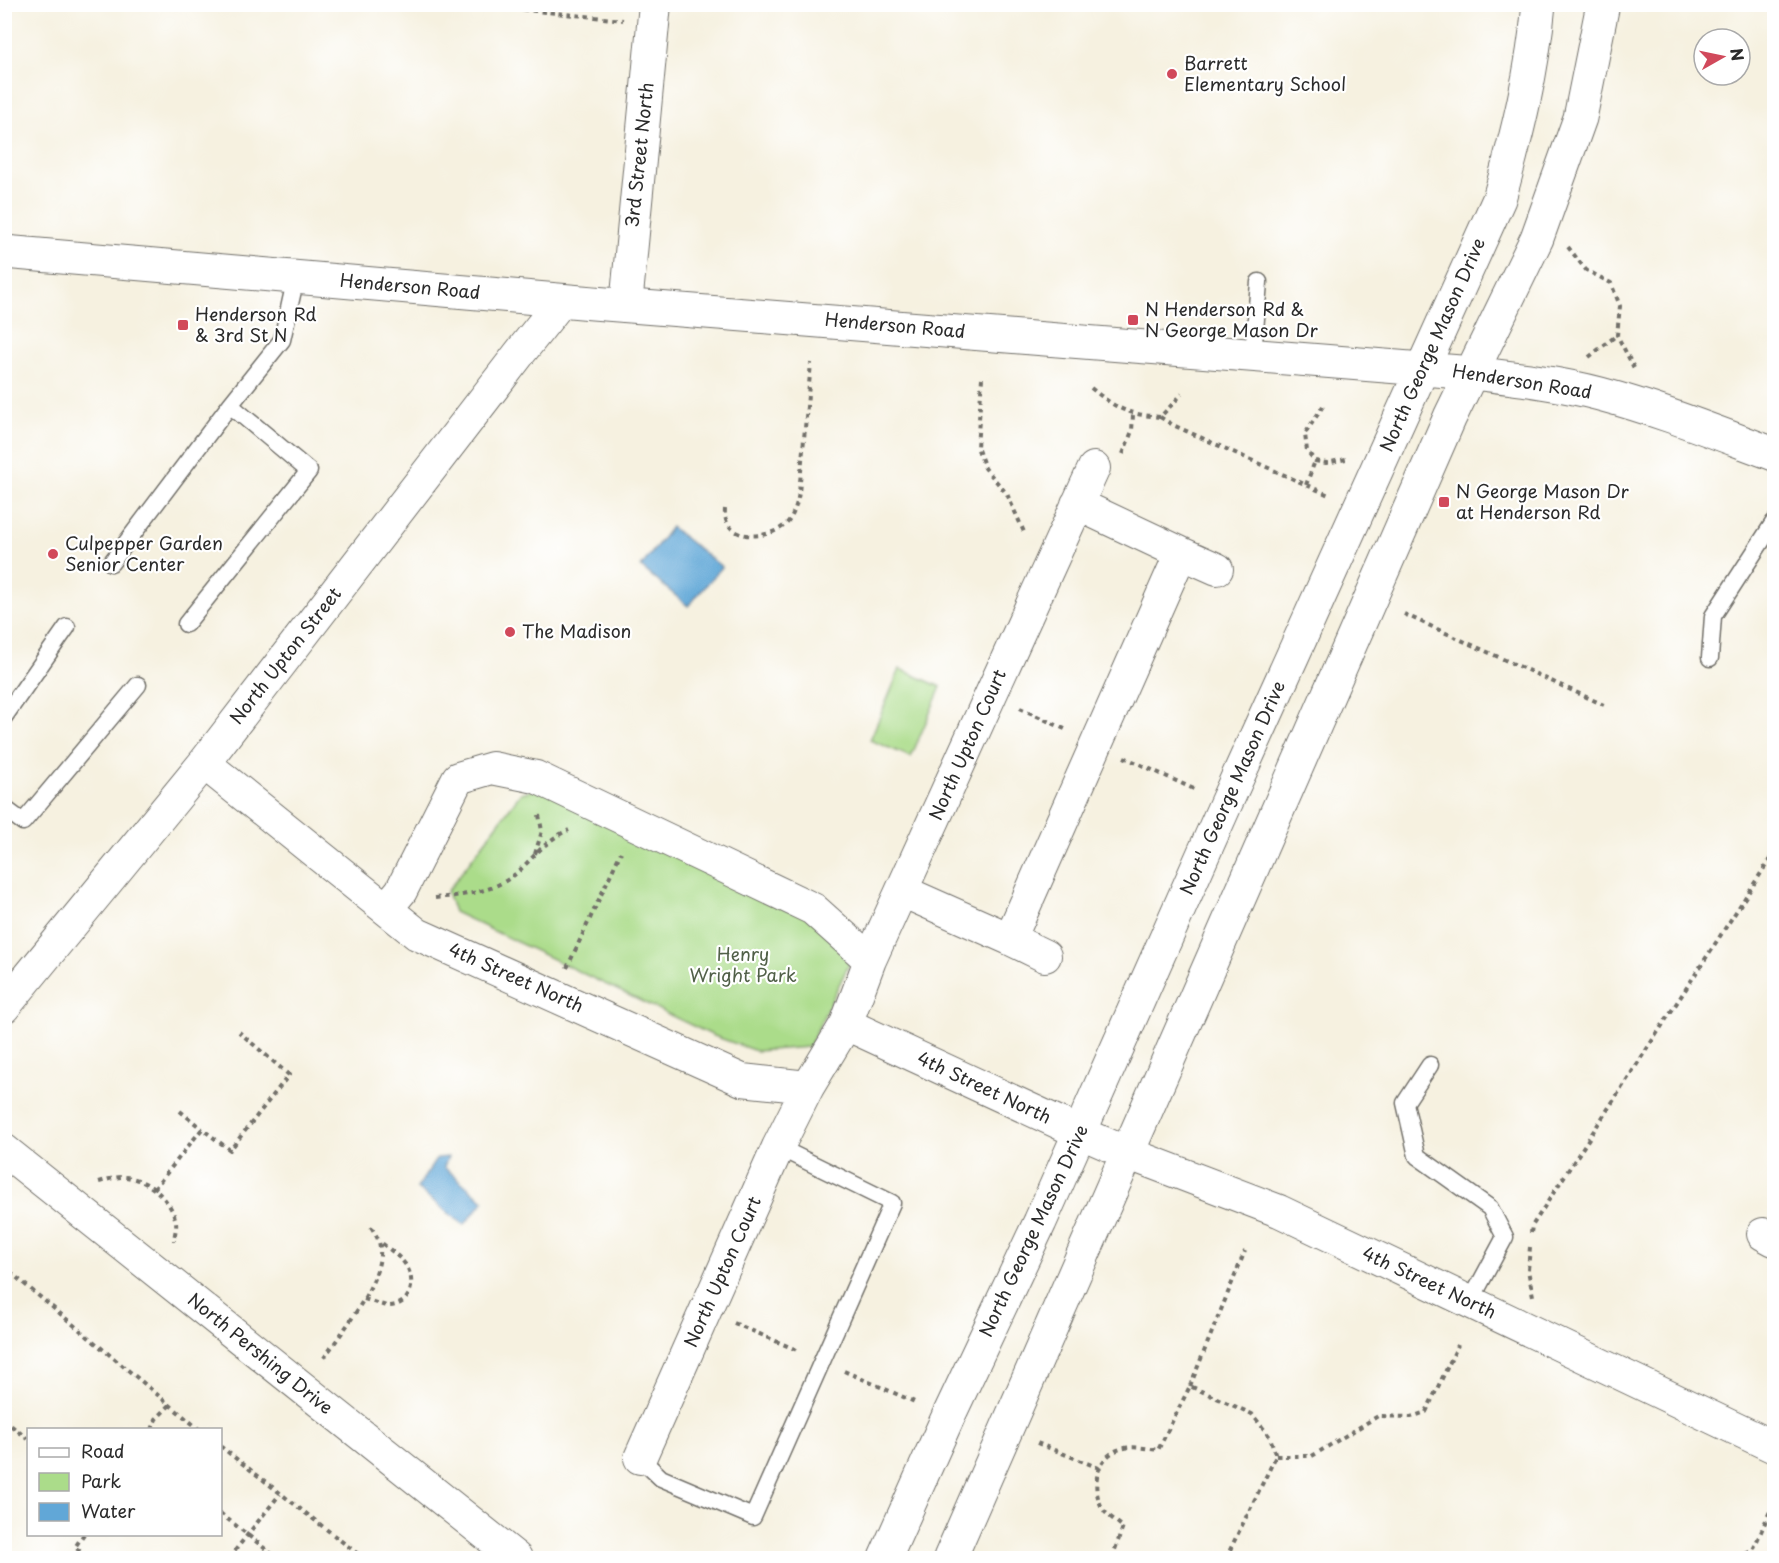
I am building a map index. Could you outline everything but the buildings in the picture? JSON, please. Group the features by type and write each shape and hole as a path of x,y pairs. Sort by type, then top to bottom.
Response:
{"main road":[{"name":"North George Mason Drive","path":"885,1558 948,1417 1040,1222 1226,803 1499,200 1522,116 1535,44 1539,4"},
{"path":"950,1558 1445,427 1473,373 1541,227 1580,118 1603,4"},
{"name":"Henderson Road","path":"4,252 626,306 1423,368 1510,377 1600,394 1683,420 1774,454"}],"street":[{"name":"3rd Street North","path":"626,306 654,14"},
{"name":"North Upton Street","path":"4,1007 204,762 562,300"},
{"name":"North Upton Court","path":"846,1024 870,960 1094,468"},
{"path":"1077,504 1217,569"},
{"path":"1010,939 1181,553"},
{"name":"4th Street North","path":"204,762 417,934 742,1080 808,1087"},
{"path":"386,909 401,891 458,778 492,768 536,777 813,909 870,960"},
{"path":"902,891 1045,956"},
{"name":"4th Street North","path":"846,1024 1127,1153 1280,1211 1774,1447"},
{"path":"808,1087 846,1024"},
{"name":"North Upton Court","path":"640,1458 778,1147 808,1087"},
{"name":"North Pershing Drive","path":"4,1150 516,1558"}],"lane":[{"path":"111,563 282,340 296,277"},
{"path":"1253,355 1258,282"},
{"path":"186,624 309,471 230,405"},
{"path":"1710,658 1713,616 1774,522"},
{"path":"4,717 68,627"},
{"path":"4,808 16,826 138,685"},
{"path":"1430,1065 1405,1103 1417,1155 1490,1208 1505,1237 1470,1302"},
{"path":"640,1458 661,1478 753,1517 892,1203 778,1147"}],"path":[{"path":"469,4 654,14"},
{"path":"1563,241 1586,270 1611,284 1620,306 1617,335 1634,369"},
{"path":"1587,359 1617,335"},
{"path":"725,509 724,520 730,530 742,534 757,535 772,532 787,524 795,509 799,493 811,363"},
{"path":"982,378 977,447 985,468 1007,494 1024,532"},
{"path":"1090,388 1112,405 1133,415 1160,417 1173,425 1331,496"},
{"path":"1160,417 1182,394"},
{"path":"1323,406 1305,435 1307,451 1315,460 1326,463 1348,458"},
{"path":"1306,485 1315,460"},
{"path":"1404,614 1604,705"},
{"path":"1011,705 1072,732"},
{"path":"1118,754 1226,803"},
{"path":"534,855 542,831 538,810"},
{"path":"435,898 470,895 498,886 520,870 549,840 574,828"},
{"path":"562,978 621,851"},
{"path":"1534,1302 1528,1270 1532,1226 1774,853"},
{"path":"180,1111 230,1150 289,1075 239,1032"},
{"path":"154,1189 202,1129"},
{"path":"99,1182 117,1177 131,1178 154,1189 171,1208 176,1224 174,1241"},
{"path":"364,1299 387,1306 398,1304 406,1300 412,1282 404,1262 379,1241 370,1225"},
{"path":"324,1358 364,1299 378,1268 379,1241"},
{"path":"1112,1558 1123,1527 1104,1510 1095,1484 1099,1468 1112,1452 1136,1447 1158,1450 1190,1386 1245,1251"},
{"path":"10,1272 198,1428"},
{"path":"705,1311 948,1417"},
{"path":"1276,1456 1312,1456 1378,1416 1411,1418 1426,1412 1458,1345"},
{"path":"1190,1386 1252,1414 1270,1437 1276,1456 1226,1558"},
{"path":"153,1428 156,1419 170,1405"},
{"path":"4,1420 27,1438"},
{"path":"1034,1441 1099,1468"},
{"path":"222,1448 363,1558"},
{"path":"229,1558 280,1494"},
{"path":"1738,1558 1754,1550 1774,1502"},
{"path":"222,1515 277,1558"},
{"path":"83,1536 75,1547 88,1558"},
{"path":"1229,1552 1231,1558"}],"green space":[{"path":"900,669 941,687 911,757 870,740"},
{"name":"Henry Wright Park","path":"541,788 837,923 853,956 809,1047 756,1051 714,1036 454,912 447,892 521,793"}],"water":[{"path":"671,527 722,567 688,606 641,567"},
{"path":"448,1157 444,1167 484,1201 464,1225 417,1188 437,1158"}],"place":[{"name":"Barrett Elementary School","path":"1172,74"},
{"name":"N Henderson Rd & N George Mason Dr","path":"1133,320"},
{"name":"Henderson Rd & 3rd St N","path":"183,325"},
{"name":"N George Mason Dr at Henderson Rd","path":"1444,502"},
{"name":"Culpepper Garden Senior Center","path":"53,554"},
{"name":"The Madison","path":"510,632"}]}
